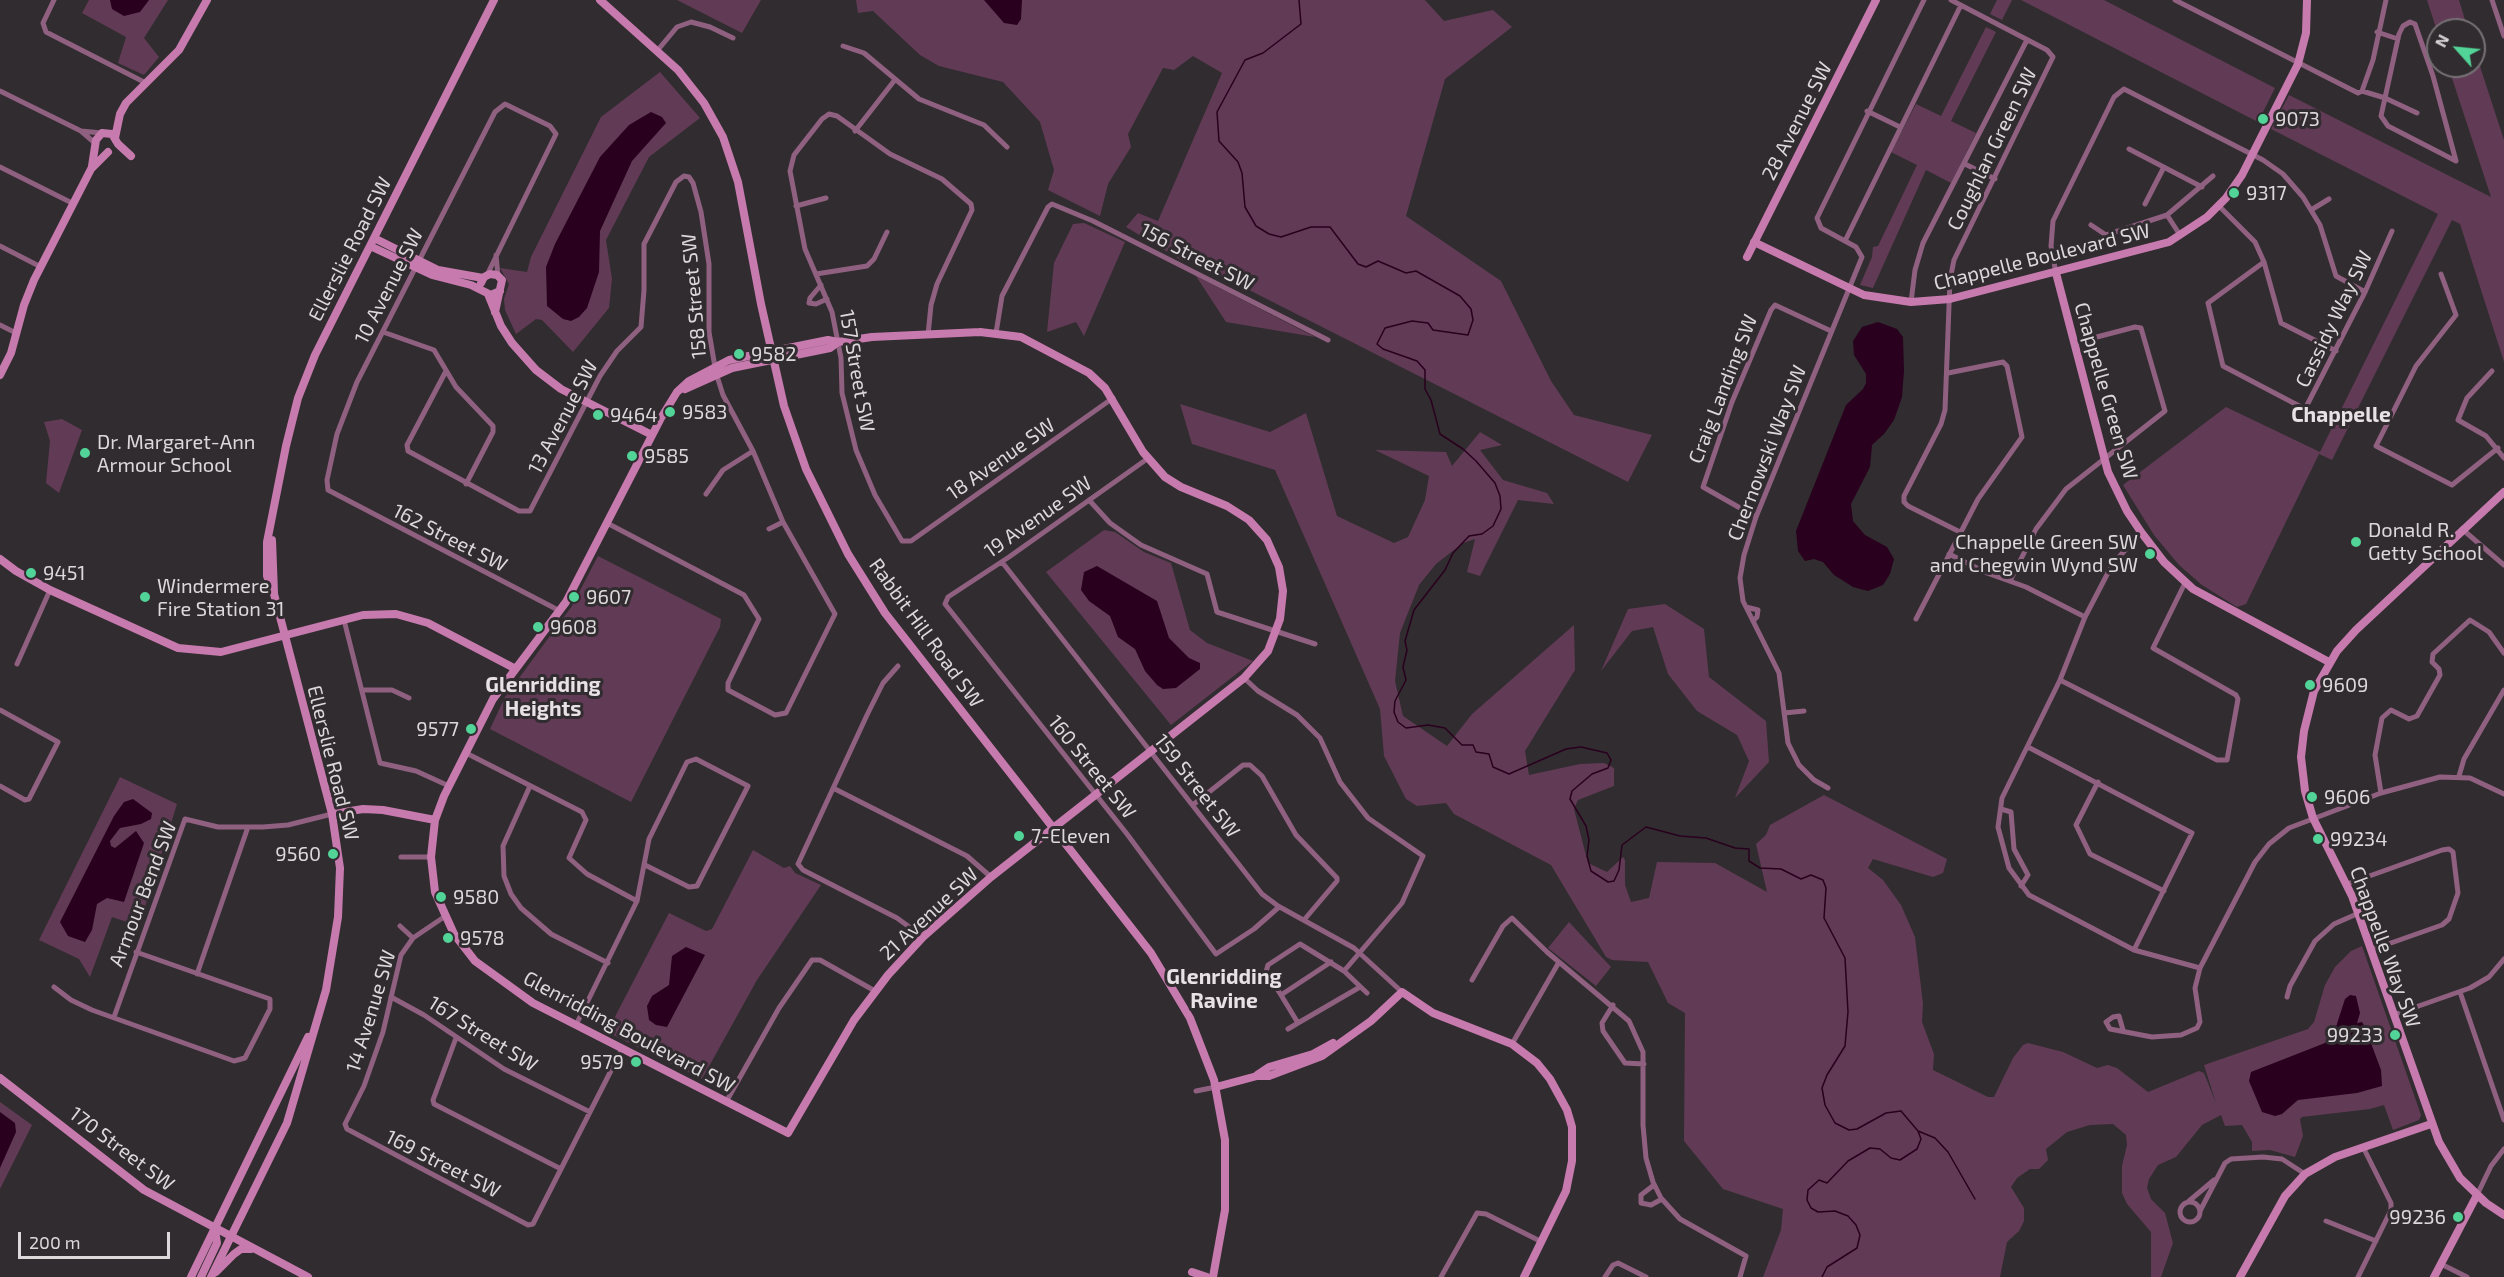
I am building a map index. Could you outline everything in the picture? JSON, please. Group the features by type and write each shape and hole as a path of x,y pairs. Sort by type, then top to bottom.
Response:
{"street":[{"path":"54,0 43,23 46,32 144,82"},
{"path":"0,375 11,352 24,305 91,169 97,137 120,114 144,82 179,50 207,0"},
{"name":"Ellerslie Road SW","path":"211,1277 286,1124 332,964 338,917 339,868 332,814 274,594 271,525 286,446 300,392 315,355 494,0"},
{"name":"Rabbit Hill Road SW","path":"600,0 678,70 700,97 728,147 738,182 784,406 806,469 848,554 885,613 1054,828 1164,973 1190,1018 1216,1087 1225,1140 1227,1186 1224,1228 1213,1277"},
{"name":"28 Avenue SW","path":"1747,257 1876,0"},
{"path":"1848,289 1862,257 1859,249 1821,228 1817,218 1924,0"},
{"name":"Coughlan Green SW","path":"1951,0 2047,50 2053,57 1954,260 1950,299 1948,373 1943,418 1904,502 1960,532"},
{"path":"2175,0 2353,93 2362,91 2385,98 2417,113"},
{"name":"Chappelle Boulevard SW","path":"1754,242 1848,289 1879,299 1911,302 1950,299 2148,249 2180,235 2218,206 2242,175 2298,64 2306,33 2308,0"},
{"path":"2362,91 2373,60 2386,0"},
{"path":"2492,0 2504,36"},
{"path":"1845,241 1961,5"},
{"path":"2496,11 2504,8"},
{"path":"657,51 677,27 691,21 733,38"},
{"path":"2409,22 2415,24 2433,76 2456,161 2382,121 2385,98 2403,26 2409,22"},
{"path":"2378,32 2398,39"},
{"path":"1911,302 1918,258 1923,243 2027,40"},
{"path":"843,46 864,53 894,81 928,104 984,125 1008,147"},
{"path":"894,81 855,131 890,154 942,179 972,207 937,284 931,305 928,335"},
{"path":"2056,273 2051,246 2053,221 2114,97 2121,90 2130,91 2252,154 2283,174 2311,210 2325,236 2337,276 2365,292"},
{"path":"0,91 81,131 101,151 131,156 115,139 103,132 81,131"},
{"name":"10 Avenue SW","path":"328,490 332,455 342,419 417,265 495,112 502,105 510,106 556,131 553,143 496,255"},
{"path":"1868,111 1900,127"},
{"path":"91,169 115,146 120,114"},
{"name":"157 Street SW","path":"855,131 830,114 822,119 789,163 805,249 827,299 838,342 842,393 856,450 882,508 905,543"},
{"path":"2129,149 2202,187"},
{"path":"1965,164 1995,179"},
{"path":"0,167 74,204"},
{"path":"2145,204 2164,167"},
{"name":"13 Avenue SW","path":"466,484 523,513 530,511 534,506 586,402 610,360 641,327 644,244 676,182 684,176 689,177"},
{"path":"2091,225 2106,235 2167,215 2213,176"},
{"name":"158 Street SW","path":"607,523 737,590 758,617 727,687 731,693 775,716 782,716 789,708 834,614 783,522 753,451 731,413 715,369 708,324 709,264 701,212 693,183 689,177"},
{"path":"796,206 826,198"},
{"path":"2311,210 2329,199"},
{"name":"156 Street SW","path":"996,333 998,309 1005,292 1048,207 1052,204 1093,221 1328,340"},
{"path":"2218,206 2255,242 2264,262 2281,323 2336,351"},
{"path":"2167,215 2180,235"},
{"name":"Cassidy Way SW","path":"2264,262 2208,303 2224,368 2305,409 2365,292 2392,231"},
{"path":"816,274 867,266 887,232"},
{"path":"372,242 417,265 485,292 500,291"},
{"path":"0,246 41,267"},
{"path":"495,312 502,282 498,276 496,255"},
{"path":"496,255 485,277 485,292 512,342 536,370 561,389 652,435"},
{"path":"417,265 451,273 485,277 498,276"},
{"name":"Chappelle Green SW","path":"2056,273 2104,459 2116,491 2141,532 2164,562 2185,583 2215,603 2330,662"},
{"path":"2441,274 2456,315 2416,366 2376,446 2452,485 2498,448"},
{"name":"157 Street SW","path":"821,285 810,298 809,303 816,304 827,299"},
{"name":"Chernowski Way SW","path":"1828,788 1814,780 1793,754 1785,730 1779,673 1746,607 1740,578 1744,555 1756,517 1848,289"},
{"name":"Craig Landing SW","path":"1756,517 1703,487 1732,402 1770,310 1775,305 1831,331"},
{"path":"0,325 16,333"},
{"path":"2010,581 2036,529 2058,498 2165,411 2141,328 2135,327 2074,343"},
{"path":"383,332 434,350 465,398 494,429 466,484 408,451 407,445 446,371"},
{"name":"Glenridding Boulevard SW","path":"788,1133 523,998 487,971 462,946 444,917 435,891 431,857 435,820 449,786 493,699 514,668 560,610 668,406 683,390 715,369 772,355 830,348 838,342 872,337 996,333 1021,338 1081,368 1100,382 1113,398 1147,459"},
{"path":"1916,619 1960,532 1993,476 2019,442 2023,431 2007,366 2003,362 1948,373"},
{"path":"2492,371 2467,398 2458,416 2460,422 2478,430 2498,448 2504,459"},
{"name":"18 Avenue SW","path":"905,543 1113,398"},
{"path":"731,413 739,410"},
{"path":"706,494 723,470 753,451"},
{"name":"21 Avenue SW","path":"788,1133 837,1048 875,991 923,937 991,877 1244,678 1263,659 1277,631 1283,606 1282,578 1273,551 1259,530 1235,511 1172,482 1147,459"},
{"name":"19 Avenue SW","path":"946,600 1147,459"},
{"name":"162 Street SW","path":"328,490 560,610"},
{"name":"Chappelle Way SW","path":"2504,492 2356,630 2330,662 2314,691 2302,745 2305,791 2313,818 2347,884 2359,913 2432,1124 2449,1163 2477,1195 2504,1215"},
{"path":"1089,500 1110,524 1141,545 1207,574 1217,612 1315,644"},
{"path":"769,529 783,522"},
{"path":"2462,529 2504,565"},
{"path":"2141,532 2112,565 2085,617 2060,680 2002,798 1998,827 2004,855 2021,886 2041,903 2134,950 2200,968"},
{"path":"1949,554 2085,617"},
{"path":"0,559 16,572 50,590 185,649 221,652 371,614 411,617 514,668"},
{"name":"159 Street SW","path":"1002,562 1194,804 1262,894 1279,907 1344,940 1402,992"},
{"path":"2060,680 2217,760 2227,760 2238,699 2236,695 2153,648 2185,583"},
{"path":"17,664 50,590"},
{"name":"160 Street SW","path":"946,600 946,607 1096,795 1216,954 1254,929 1279,907"},
{"path":"1746,607 1758,610 1753,621"},
{"path":"344,620 363,690 376,751 382,765 416,771 449,786"},
{"path":"2381,793 2375,754 2382,718 2391,710 2409,718 2417,716 2440,675 2439,669 2432,662 2433,654 2470,620 2489,632 2504,653"},
{"path":"898,666 883,683 798,864 803,870 903,922 923,937"},
{"path":"1244,678 1258,691 1297,715 1320,738 1340,782 1368,818 1392,837 1422,854 1422,862 1402,903 1344,971"},
{"path":"363,690 392,690 409,698"},
{"path":"2459,776 2464,759 2504,690"},
{"path":"0,710 58,742 29,799 25,800 0,786"},
{"path":"1785,713 1804,711"},
{"path":"2028,747 2192,833 2134,950"},
{"path":"466,753 586,817 569,853 572,863 599,882 637,901"},
{"path":"576,1025 637,901 650,839 690,759 748,786 749,790 697,886 689,886 645,865"},
{"path":"1194,804 1247,764 1267,783 1296,835 1337,881 1304,920"},
{"path":"2123,1030 2159,1038 2181,1035 2195,1030 2199,1025 2195,988 2200,968 2261,852 2289,828 2381,793 2440,777 2459,776 2483,782 2504,794"},
{"path":"2098,782 2076,825 2090,854 2164,891"},
{"path":"530,786 503,846 502,861 508,888 521,908 551,934 608,963"},
{"path":"835,789 967,856 984,868 991,877"},
{"path":"332,814 363,809 383,810 435,820"},
{"path":"2001,809 2011,812 2014,849 2028,874 2021,886"},
{"name":"Armour Bend SW","path":"114,1017 185,819 218,827 248,827 288,825 332,814"},
{"path":"197,974 248,827"},
{"path":"2347,884 2442,850 2449,849 2453,852 2458,893 2449,919 2442,925 2371,950"},
{"path":"401,857 431,857"},
{"path":"2287,997 2290,986 2315,941 2334,924 2359,913"},
{"name":"14 Avenue SW","path":"345,1127 372,1064 392,997 401,955 413,938 444,917"},
{"path":"1472,980 1503,926 1512,918 1559,962 1613,1005 1629,1021 1638,1035 1644,1064 1644,1135 1648,1168 1654,1185 1662,1199 1680,1219 1692,1228 1746,1256 1740,1277"},
{"name":"14 Avenue SW","path":"400,926 413,938"},
{"path":"1298,1023 1266,972 1268,965 1300,945 1344,971 1368,993"},
{"path":"54,987 71,1000 234,1061 241,1061 248,1054 270,1009 270,999 136,952"},
{"path":"2393,1015 2460,992 2489,976 2504,958"},
{"path":"726,1102 779,1008 812,960 820,960 875,991"},
{"path":"1281,995 1331,962"},
{"path":"1512,1044 1559,962"},
{"path":"1288,1029 1360,987"},
{"path":"1196,1091 1257,1076 1269,1076 1306,1063 1334,1049 1371,1021 1402,992 1433,1013 1512,1044 1530,1056 1550,1079 1567,1110 1572,1127 1569,1181 1559,1209 1524,1277"},
{"path":"2460,992 2504,1120"},
{"name":"167 Street SW","path":"392,997 424,1015 504,1069 590,1112"},
{"path":"1613,1005 1602,1023 1603,1031 1625,1063 1644,1064"},
{"name":"Ellerslie Road SW","path":"191,1277 266,1126 319,1012"},
{"path":"456,1038 433,1100 434,1104 561,1169 622,1049"},
{"name":"170 Street SW","path":"0,1071 18,1089 132,1181 215,1230 308,1277"},
{"name":"170 Street SW","path":"0,1078 18,1089"},
{"path":"2240,1277 2285,1196 2305,1174 2326,1161 2432,1124"},
{"path":"231,1238 225,1221 263,1143 266,1126"},
{"name":"169 Street SW","path":"345,1127 530,1225 561,1169"},
{"path":"2358,1277 2391,1207 2363,1147"},
{"path":"2434,1277 2491,1166 2504,1149"},
{"path":"2217,1177 2181,1208 2184,1220 2194,1221 2228,1161 2252,1157 2282,1159 2305,1174"},
{"path":"1654,1185 1641,1195 1641,1203 1651,1205 1662,1199"},
{"path":"2188,1202 2196,1203 2200,1211"},
{"path":"1441,1277 1477,1213 1486,1214 1542,1242"},
{"path":"2326,1221 2376,1241"},
{"path":"201,1277 218,1243 215,1230"},
{"path":"211,1277 241,1250 256,1251"},
{"path":"1605,1277 1614,1264 1621,1264 1646,1277"},
{"path":"2441,1264 2467,1277"},
{"path":"1192,1272 1207,1277"}],"shaded area":[{"path":"89,0 168,0 144,38 159,57 144,75 118,63 126,37 82,13"},
{"path":"110,0 149,0 140,12 124,16 112,9"},
{"path":"677,0 761,0 742,33"},
{"path":"856,0 1425,0 1444,21 1493,10 1512,27 1445,79 1406,216 1501,281 1551,381 1574,415 1652,435 1628,482 1184,257 1183,261 1126,227 1138,213 1158,221 1222,73 1193,56 1174,70 1163,68 1128,134 1131,147 1108,184 1100,216 1048,190 1054,170 1040,122 1003,82 939,66 920,55 873,11 858,13"},
{"path":"984,0 1022,0 1021,19 1017,25 1004,23"},
{"path":"1997,0 2012,0 2002,20 1990,14"},
{"path":"2021,0 2104,0 2275,88 2258,122"},
{"path":"2427,0 2459,0 2464,18 2433,18"},
{"path":"1986,27 1996,32 1951,121 1976,133 1951,183 1926,170 1873,288 1860,285 1872,257 1873,247 1878,246 1917,165 1891,152 1916,104 1941,116"},
{"path":"660,72 700,118 649,157 606,240 612,279 609,308 573,352 542,320 536,319 516,334 505,310 504,299 509,284 500,268 527,272 531,257 601,117"},
{"path":"2452,78 2484,78 2504,140 2504,362 2460,224 2452,220 2332,460 2319,454 2246,604 2237,607 2202,585 2179,565 2154,535 2123,485 2226,407 2320,452 2438,214 2271,129 2289,95 2491,197"},
{"path":"651,112 662,117 666,123 632,161 600,231 599,272 587,308 579,317 571,321 563,319 547,306 546,267 555,244 600,157 629,125"},
{"path":"1084,223 1125,242 1084,336 1076,322 1047,332 1054,263 1073,224"},
{"path":"1196,276 1315,337 1226,322"},
{"path":"1878,322 1897,329 1903,337 1904,371 1902,397 1894,420 1872,445 1870,467 1851,504 1853,521 1865,535 1887,547 1894,559 1890,574 1883,585 1868,591 1853,587 1834,575 1823,562 1814,559 1805,561 1798,551 1796,531 1846,405 1863,389 1866,383 1866,374 1854,355 1853,341 1862,327"},
{"path":"1180,404 1270,432 1306,413 1337,516 1394,543 1408,537 1425,500 1429,476 1375,450 1446,452 1452,466 1480,432 1502,445 1480,450 1503,480 1547,493 1554,504 1518,500 1480,576 1467,572 1475,539 1463,543 1436,564 1419,585 1400,633 1395,681 1403,716 1447,746 1472,714 1574,625 1575,670 1525,751 1529,775 1580,764 1604,763 1614,768 1614,786 1578,800 1574,809 1588,863 1607,872 1623,857 1625,860 1625,885 1631,902 1649,898 1657,862 1715,863 1767,892 1756,844 1766,835 1770,825 1824,795 1947,859 1943,873 1933,877 1873,859 1868,868 1883,880 1901,905 1915,937 1923,1004 1922,1022 1934,1054 1933,1070 1988,1097 1994,1097 2013,1058 2023,1045 2028,1043 2063,1052 2097,1068 2108,1065 2117,1068 2148,1092 2199,1071 2204,1073 2216,1103 2204,1065 2308,1029 2314,1022 2325,985 2335,967 2351,951 2362,946 2421,1115 2419,1120 2393,1130 2384,1105 2370,1109 2302,1117 2300,1119 2303,1136 2295,1157 2270,1150 2252,1151 2252,1142 2242,1125 2225,1126 2221,1115 2202,1125 2176,1157 2158,1165 2149,1179 2147,1188 2151,1199 2165,1213 2173,1243 2161,1277 2151,1277 2151,1232 2127,1204 2122,1193 2122,1166 2127,1145 2126,1135 2113,1124 2090,1125 2067,1132 2046,1149 2048,1160 2039,1169 2030,1169 2017,1178 2011,1187 2024,1208 2024,1221 2019,1231 2007,1242 2000,1277 1763,1277 1781,1230 1783,1209 1723,1189 1684,1141 1685,1013 1668,1003 1648,962 1612,960 1606,957 1551,865 1454,814 1446,803 1417,806 1406,799 1384,756 1380,709 1275,470 1192,444"},
{"path":"62,419 82,430 59,493 46,483 50,441 44,422"},
{"path":"1104,530 1115,532 1144,552 1171,563 1190,630 1207,643 1253,661 1171,725 1046,572"},
{"path":"598,556 721,619 720,627 631,802 490,729 505,697 572,606"},
{"path":"1097,566 1157,601 1169,638 1189,658 1200,663 1200,669 1176,688 1163,689 1157,685 1145,671 1135,649 1118,637 1110,616 1089,601 1081,590 1084,572"},
{"path":"1665,604 1704,629 1709,677 1766,721 1769,762 1735,798 1749,761 1737,735 1697,711 1668,674 1653,627 1632,631 1601,671 1628,609"},
{"path":"120,777 177,804 139,926 112,917 90,977 79,959 39,940"},
{"path":"133,799 152,813 151,819 141,824 120,828 110,841 111,846 115,848 136,831 144,843 124,902 107,898 97,904 92,930 85,942 68,936 60,922 114,816 124,802"},
{"path":"753,850 784,868 790,866 795,873 821,885 757,980 702,1079 607,1032 669,913 706,931 712,929"},
{"path":"1569,922 1611,967 1596,986 1548,948"},
{"path":"686,947 705,955 667,1027 656,1025 649,1020 647,1006 652,996 669,985 672,956"},
{"path":"2350,995 2356,996 2360,1013 2357,1023 2362,1022 2365,1027 2381,1070 2382,1086 2357,1093 2298,1100 2282,1114 2275,1116 2262,1112 2249,1081 2251,1072 2325,1043 2334,1033 2345,999"},
{"path":"0,1102 32,1125 0,1189"},
{"path":"0,1112 15,1123 16,1132 0,1168"}],"waterway":[{"path":"1299,0 1301,24 1263,53 1245,60 1217,112 1219,141 1238,162 1242,173 1245,207 1256,226 1269,234 1281,237 1311,227 1330,227 1358,264 1366,267 1378,261 1406,273 1416,271 1460,296 1471,309 1473,320 1468,335 1433,330 1428,323 1412,321 1385,328 1377,344 1383,349 1417,361 1425,370 1425,389 1431,400 1440,434 1463,449 1476,461 1495,483 1500,496 1501,509 1493,526 1482,534 1469,536 1453,553 1445,570 1414,610 1405,641 1407,650 1403,667 1406,680 1395,701 1394,712 1398,722 1406,728 1428,725 1445,728 1462,745 1473,745 1476,752 1489,754 1493,767 1509,774 1566,749 1581,747 1607,753 1611,760 1608,768 1592,774 1572,791 1570,799 1586,826 1589,840 1587,856 1591,871 1608,882 1614,881 1619,870 1622,845 1646,827 1680,836 1706,838 1735,848 1749,849 1749,861 1760,868 1781,869 1801,879 1811,875 1823,880 1826,888 1824,918 1845,958 1848,1012 1845,1046 1827,1075 1822,1088 1825,1105 1835,1123 1849,1130 1857,1129 1886,1113 1901,1111 1918,1131 1921,1139 1917,1149 1900,1160 1891,1158 1880,1149 1870,1148 1848,1161 1827,1183 1819,1180 1808,1190 1807,1200 1811,1208 1818,1212 1835,1211 1848,1216 1856,1225 1860,1235 1857,1248 1827,1267 1822,1277"},
{"path":"1918,1131 1935,1138 1948,1152 1975,1199"}],"place":[{"name":"9073","path":"2263,119"},
{"name":"9317","path":"2234,193"},
{"name":"9582","path":"739,354"},
{"name":"9583","path":"670,412"},
{"name":"9464","path":"598,415"},
{"name":"Dr. Margaret-Ann Armour School","path":"85,453"},
{"name":"9585","path":"632,456"},
{"name":"Donald R. Getty School","path":"2356,542"},
{"name":"Chappelle Green SW and Chegwin Wynd SW","path":"2150,554"},
{"name":"9451","path":"31,573"},
{"name":"Windermere Fire Station 31","path":"145,597"},
{"name":"9607","path":"574,597"},
{"name":"9608","path":"538,627"},
{"name":"9609","path":"2310,685"},
{"name":"9577","path":"471,729"},
{"name":"9606","path":"2312,797"},
{"name":"7-Eleven","path":"1019,836"},
{"name":"99234","path":"2318,839"},
{"name":"9560","path":"333,854"},
{"name":"9580","path":"441,897"},
{"name":"9578","path":"448,938"},
{"name":"99233","path":"2395,1035"},
{"name":"9579","path":"636,1062"},
{"name":"99236","path":"2458,1217"}],"district":[{"name":"Chappelle","path":"2341,415"},
{"name":"Glenridding Heights","path":"543,697"},
{"name":"Glenridding Ravine","path":"1224,989"}]}
